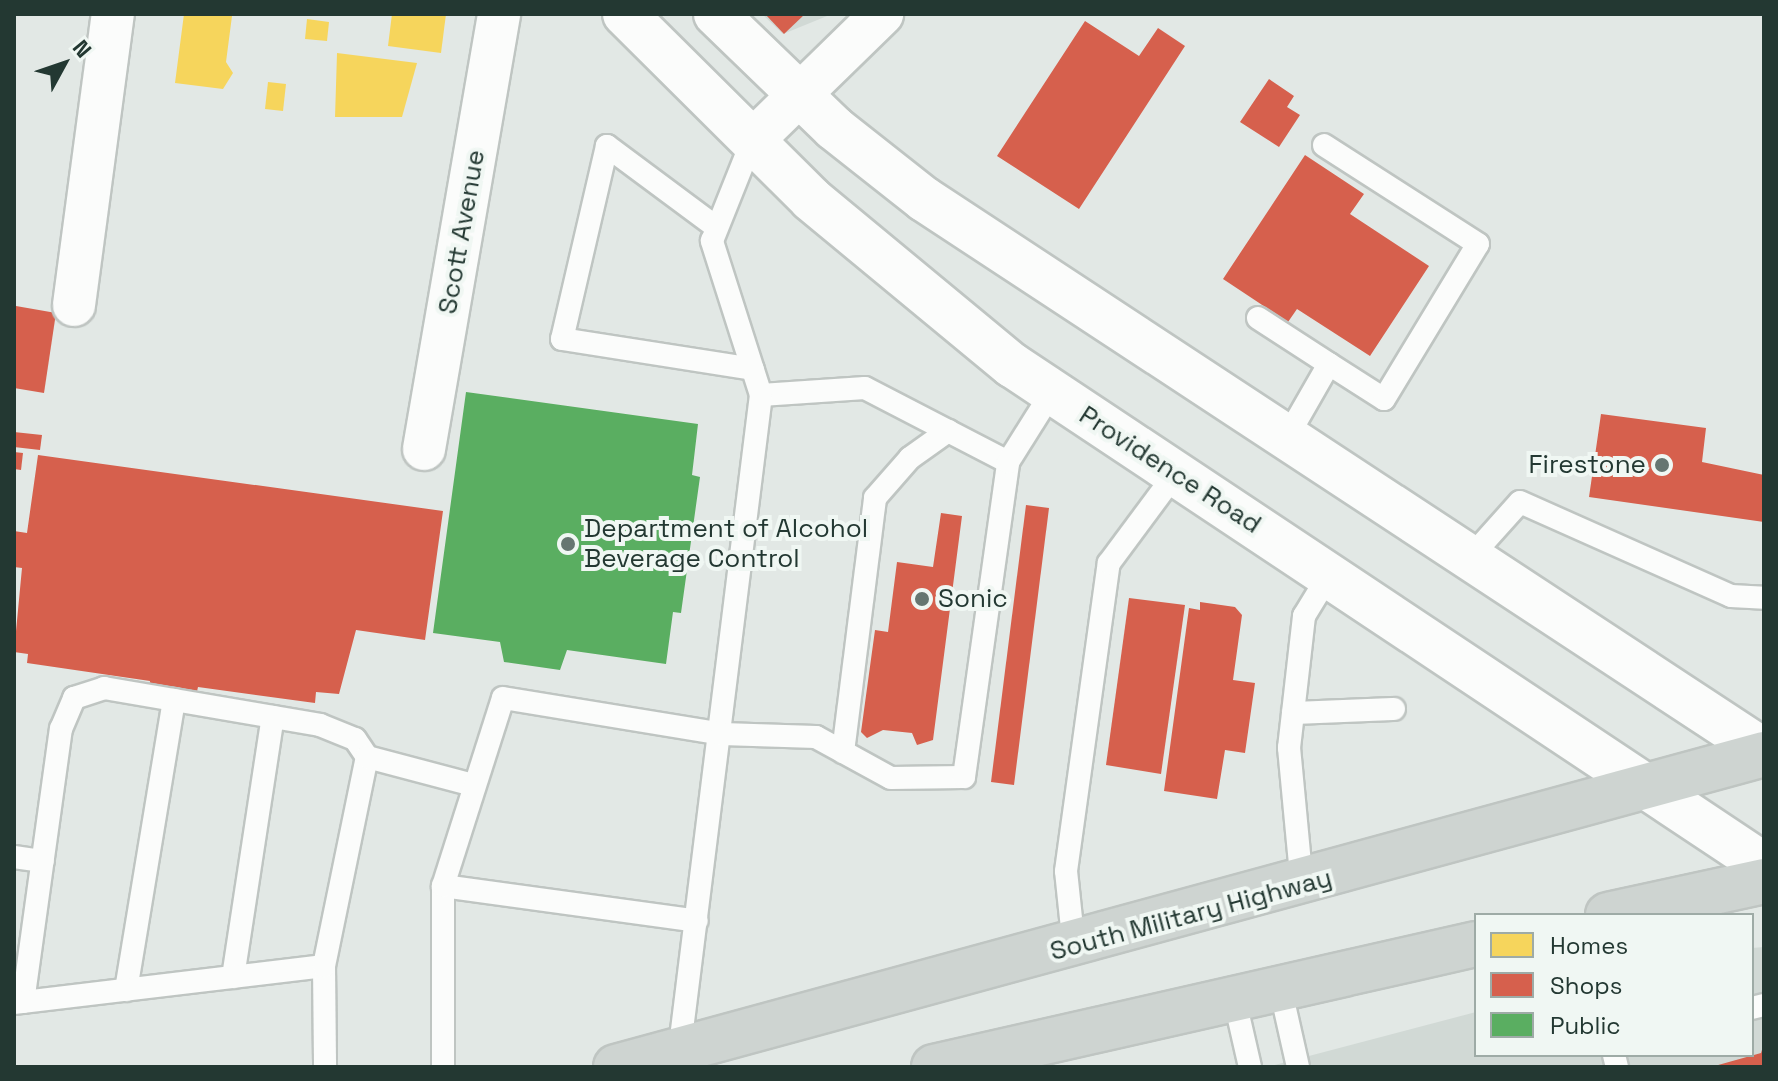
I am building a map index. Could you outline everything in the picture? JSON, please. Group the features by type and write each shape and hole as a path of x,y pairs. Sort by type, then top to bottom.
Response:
{"main road":[{"name":"Providence Road","path":"625,14 752,141 909,285 1052,392 1764,865"},
{"path":"716,14 799,95 937,208 1467,561 1764,753"},
{"name":"South Military Highway","path":"616,1067 678,1060 1074,947 1649,790 1764,753"},
{"path":"1617,913 1764,881"},
{"path":"934,1067 1474,944"}],"street":[{"path":"74,305 113,14"},
{"name":"Scott Avenue","path":"424,449 499,14"},
{"path":"752,141 882,14"}],"lane":[{"path":"678,1060 722,734 761,395 712,241 752,141"},
{"path":"1258,318 1384,399 1478,244 1324,145"},
{"path":"716,227 607,146 562,339 753,369"},
{"path":"1286,439 1329,364"},
{"path":"761,395 865,388 1008,462"},
{"path":"443,1067 443,886 503,698 722,734 816,737 891,778 964,777 1008,462 1052,392"},
{"path":"843,752 875,498 910,458 948,431"},
{"path":"1074,947 1066,871 1109,563 1175,474"},
{"path":"1467,561 1520,502 1731,596 1764,598"},
{"path":"1302,885 1289,748 1304,616 1329,575"},
{"path":"324,966 19,1002 61,729 74,698 104,688 337,729 367,757 473,785"},
{"path":"126,990 174,700"},
{"path":"1293,713 1394,709"},
{"path":"233,977 273,717"},
{"path":"325,1067 324,966 367,757"},
{"path":"14,857 43,861"},
{"path":"443,886 697,921"},
{"path":"1280,987 1298,1067"},
{"path":"1234,997 1250,1067"}],"shaded area":[{"path":"762,14 832,14 783,34"},
{"path":"1764,947 1764,1067 1267,1067 1474,1013 1474,1057 1754,1057 1754,948"}],"building: Homes":[{"path":"184,14 232,16 226,62 233,73 223,89 175,83"},
{"path":"392,14 446,14 441,53 388,46"},
{"path":"307,19 329,22 327,41 305,39"},
{"path":"337,53 417,63 402,117 335,117"},
{"path":"268,82 286,84 283,111 265,109"}],"building: Shops":[{"path":"765,14 805,14 784,34"},
{"path":"1085,21 1139,56 1158,28 1185,46 1079,209 997,156"},
{"path":"1269,79 1294,96 1287,107 1300,115 1279,147 1240,122"},
{"path":"1305,155 1364,194 1350,214 1429,266 1370,356 1297,309 1288,322 1223,279"},
{"path":"16,306 56,313 44,393 14,388"},
{"path":"1601,414 1706,428 1702,462 1764,475 1764,522 1589,497"},
{"path":"14,432 42,435 40,450 14,447"},
{"path":"14,452 23,453 21,470 14,469"},
{"path":"38,455 443,511 425,640 356,630 339,694 316,692 315,703 198,687 196,696 149,689 150,681 27,663 28,654 14,652 22,568 14,567 14,531 27,533"},
{"path":"1026,505 1049,508 1014,785 991,782"},
{"name":"Sonic","path":"941,513 962,516 933,740 917,745 912,733 883,730 867,738 861,732 875,630 888,632 897,562 933,567"},
{"path":"1129,598 1185,605 1161,774 1106,765"},
{"path":"1200,602 1235,607 1242,615 1233,680 1255,683 1245,753 1225,750 1217,799 1164,791 1189,608 1200,610"},
{"path":"1764,1043 1764,1067 1711,1067 1754,1057 1761,1053"}],"building: Public":[{"name":"Department of Alcohol Beverage Control","path":"466,392 698,424 692,475 700,477 681,613 673,612 666,664 567,650 560,670 504,662 500,642 433,633"}],"place":[{"name":"Firestone","path":"1662,465"},
{"name":"Department of Alcohol Beverage Control","path":"568,544"},
{"name":"Sonic","path":"922,599"}]}
